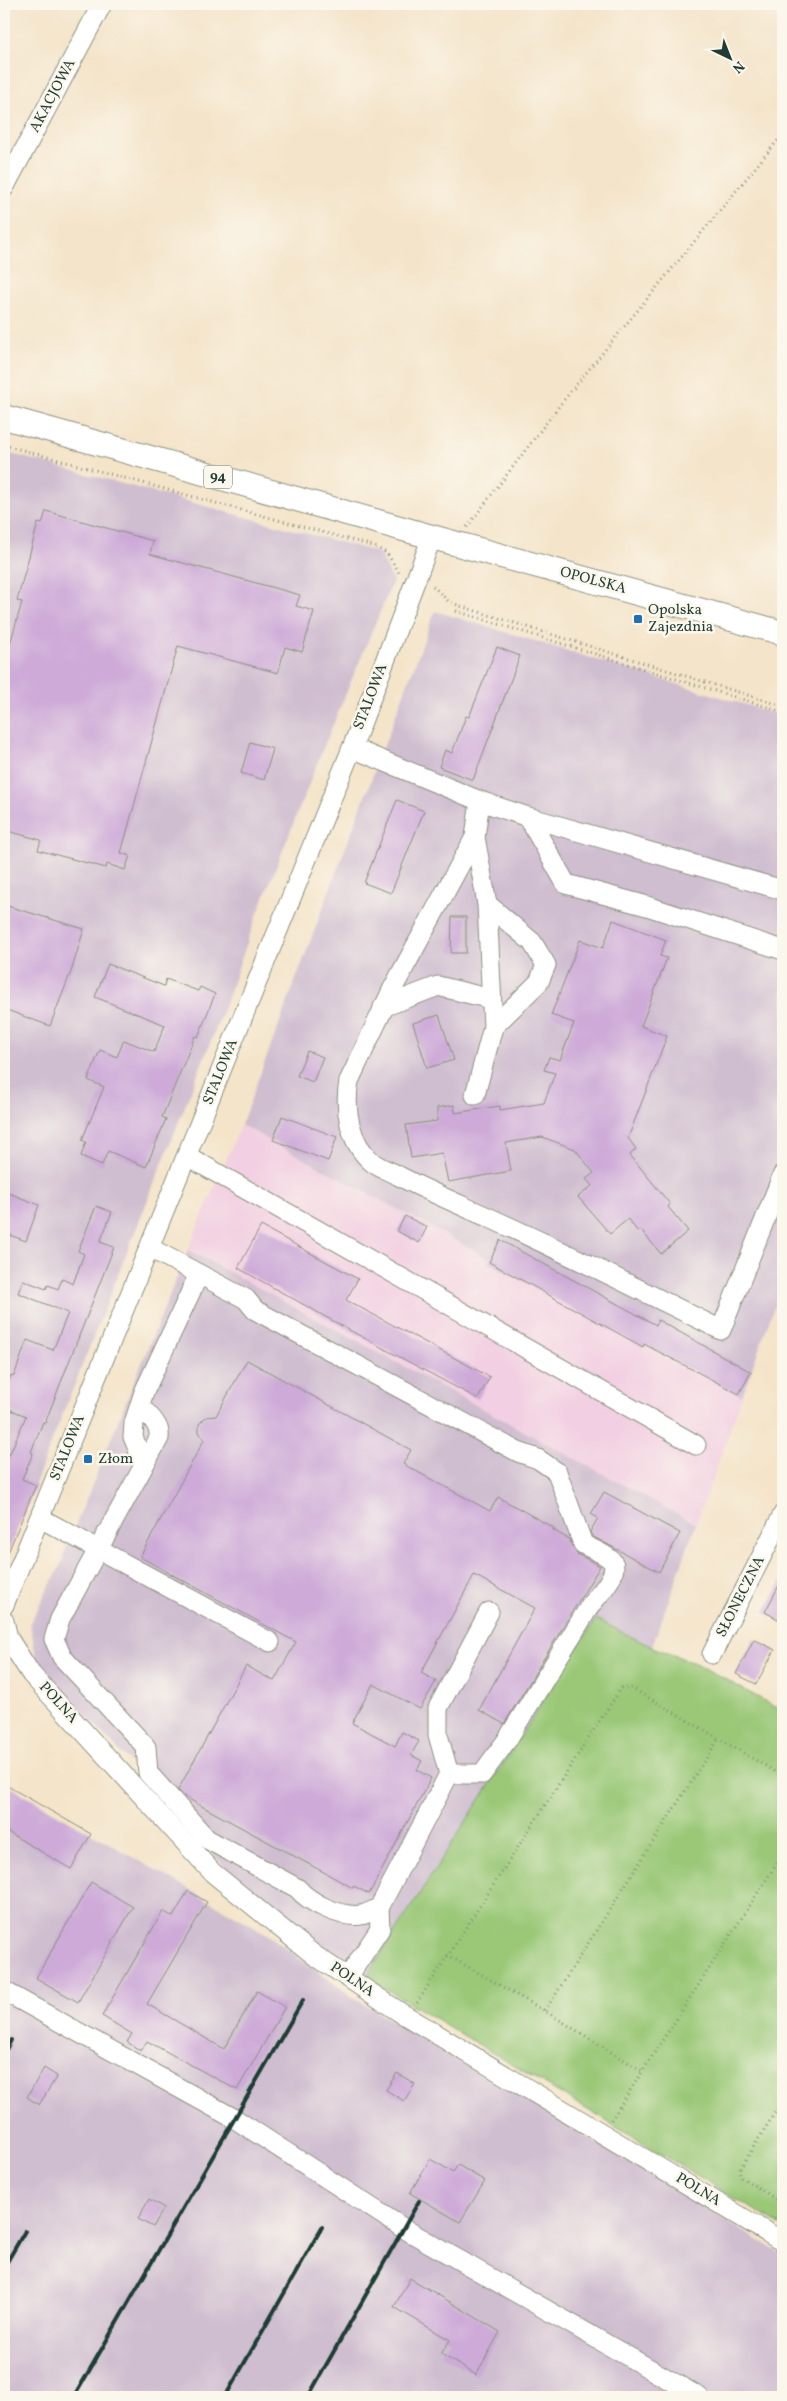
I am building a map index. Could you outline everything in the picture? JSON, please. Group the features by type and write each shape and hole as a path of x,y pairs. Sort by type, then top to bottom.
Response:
{"main road":[{"name":"94","path":"4,417 442,540"},
{"name":"OPOLSKA","path":"442,540 783,633"}],"street":[{"name":"AKACJOWA","path":"4,188 102,4"},
{"name":"STALOWA","path":"4,1605 352,748 442,540"},
{"path":"352,748 480,801 528,817 783,890"},
{"path":"475,1095 493,1027 487,904 475,837 480,801"},
{"path":"528,817 566,884 647,906 783,950"},
{"path":"475,837 436,904 383,1007 352,1073 346,1098 353,1134 361,1150 373,1162 721,1330 783,1174"},
{"path":"487,904 532,942 546,965 539,982 493,1027"},
{"path":"383,1007 438,986 491,999"},
{"path":"187,1156 696,1445"},
{"path":"150,1248 246,1299 254,1310 518,1452 538,1459 557,1472 583,1544 611,1560 614,1569 605,1588 591,1604 507,1740 482,1774 449,1774"},
{"path":"145,1462 133,1437 134,1423 141,1407 144,1392 199,1274"},
{"path":"141,1407 160,1432 159,1438 60,1619 54,1640 62,1657 146,1747 146,1765 152,1778 207,1839 297,1888 303,1895 339,1914 360,1915 379,1908"},
{"name":"SŁONECZNA","path":"712,1654 783,1514"},
{"path":"40,1518 270,1642"},
{"path":"348,1977 380,1929 379,1908 449,1774 438,1735 438,1708 488,1612"},
{"name":"POLNA","path":"4,1621 8,1638 31,1674 212,1873 314,1955 408,2017 783,2242"},
{"path":"4,1991 235,2118 403,2228 699,2397"}],"path":[{"path":"442,540 600,355 783,134"},
{"path":"4,445 373,546 388,553 399,573 403,574"},
{"path":"432,585 448,601 460,606 783,706"},
{"path":"456,610 783,712"},
{"path":"408,2017 621,1688 632,1688 783,1776"},
{"path":"545,2011 719,1738"},
{"path":"603,2133 783,1854"},
{"path":"447,1955 545,2011 642,2071"},
{"path":"783,2100 739,2170 741,2177 783,2204"}],"shaded area":[{"path":"4,452 380,553 393,581 322,751 256,918 220,1018 4,1562"},
{"path":"435,611 783,716 783,1282 742,1396 644,1345 643,1347 488,1262 490,1259 241,1125"},
{"path":"241,1125 490,1259 488,1262 643,1347 644,1345 742,1396 696,1524 188,1250"},
{"path":"188,1250 696,1524 652,1647 596,1619 366,1977 262,1901 230,1873 37,1661 30,1623 64,1559 63,1556"},
{"path":"4,1783 267,1934 354,1998 783,2255 783,2397 4,2397"}],"green space":[{"path":"596,1619 652,1647 695,1663 783,1711 783,2227 366,1977"}],"building":[{"path":"46,511 153,541 150,554 300,595 296,606 314,611 302,652 285,647 278,673 178,646 121,853 130,856 125,870 107,864 106,868 38,850 41,840 4,830 4,665 22,602 17,601 38,523 42,524"},
{"path":"497,647 520,656 473,780 439,767 445,750 452,753 466,716 469,717"},
{"path":"250,742 273,749 264,780 241,773"},
{"path":"397,800 424,811 391,893 364,883"},
{"path":"4,905 84,929 72,969 50,1026 4,1009"},
{"path":"452,917 466,917 466,953 451,953"},
{"path":"613,920 666,940 660,956 667,958 641,1026 667,1036 628,1138 636,1149 630,1155 670,1204 668,1207 688,1231 661,1254 641,1230 638,1232 628,1219 610,1234 578,1197 592,1186 586,1179 594,1173 575,1149 542,1137 506,1143 511,1171 448,1182 442,1153 411,1158 406,1125 437,1121 437,1108 454,1105 455,1113 500,1106 500,1110 544,1103 555,1073 544,1070 549,1057 560,1060 574,1023 551,1015 580,940 603,948"},
{"path":"108,964 164,986 166,979 198,991 200,987 215,994 198,1037 195,1036 162,1117 166,1119 146,1167 108,1151 102,1165 81,1156 86,1142 82,1140 104,1087 88,1080 100,1050 117,1057 124,1040 154,1052 165,1025 95,997"},
{"path":"439,1015 454,1060 427,1068 413,1023"},
{"path":"307,1051 323,1057 313,1082 297,1076"},
{"path":"282,1116 337,1137 328,1161 273,1140"},
{"path":"4,1191 39,1205 26,1241 4,1233"},
{"path":"96,1206 112,1212 100,1242 114,1247 45,1423 43,1422 31,1452 33,1453 22,1479 36,1485 4,1562 4,1467 26,1416 4,1407 4,1379 9,1381 11,1375 14,1376 27,1340 53,1350 68,1313 18,1293 23,1280 46,1289 48,1285 58,1289 62,1279 73,1284 84,1254 78,1251"},
{"path":"405,1216 427,1227 419,1243 397,1231"},
{"path":"261,1226 358,1279 346,1300 490,1377 478,1399 238,1268"},
{"path":"500,1240 656,1325 658,1320 751,1372 739,1394 644,1344 643,1347 489,1262"},
{"path":"247,1360 411,1450 403,1464 490,1511 498,1497 554,1528 553,1530 569,1539 577,1554 600,1566 504,1724 479,1710 535,1608 474,1575 421,1673 436,1681 420,1709 373,1684 352,1723 395,1746 402,1732 419,1741 411,1755 422,1761 417,1770 431,1778 369,1894 354,1886 353,1888 185,1797 178,1790 246,1666 274,1681 296,1642 140,1557 204,1440 199,1432 199,1424 206,1417 216,1416"},
{"path":"604,1492 680,1533 659,1572 592,1536 590,1532 598,1518 591,1514"},
{"path":"783,1578 783,1622 765,1612"},
{"path":"754,1639 775,1650 756,1684 736,1674"},
{"path":"4,1784 91,1834 71,1869 4,1830"},
{"path":"91,1882 133,1907 78,2002 36,1978"},
{"path":"188,1891 207,1902 147,2004 224,2049 257,1991 285,2007 237,2090 147,2041 141,2051 127,2042 132,2034 102,2016 163,1911 173,1917"},
{"path":"44,2068 57,2076 39,2105 27,2097"},
{"path":"397,2073 415,2084 404,2101 386,2090"},
{"path":"430,2159 453,2172 458,2165 485,2181 460,2222 410,2193"},
{"path":"149,2199 164,2208 153,2227 138,2219"},
{"path":"410,2278 500,2332 476,2375 441,2354 450,2340 394,2307"}],"railway":[{"path":"74,2397 303,2000"},
{"path":"4,2053 11,2040"},
{"path":"308,2397 419,2201"},
{"path":"225,2397 322,2227"},
{"path":"4,2267 25,2231"}],"place":[{"name":"Opolska Zajezdnia","path":"638,619"},
{"name":"Złom","path":"88,1459"}]}
